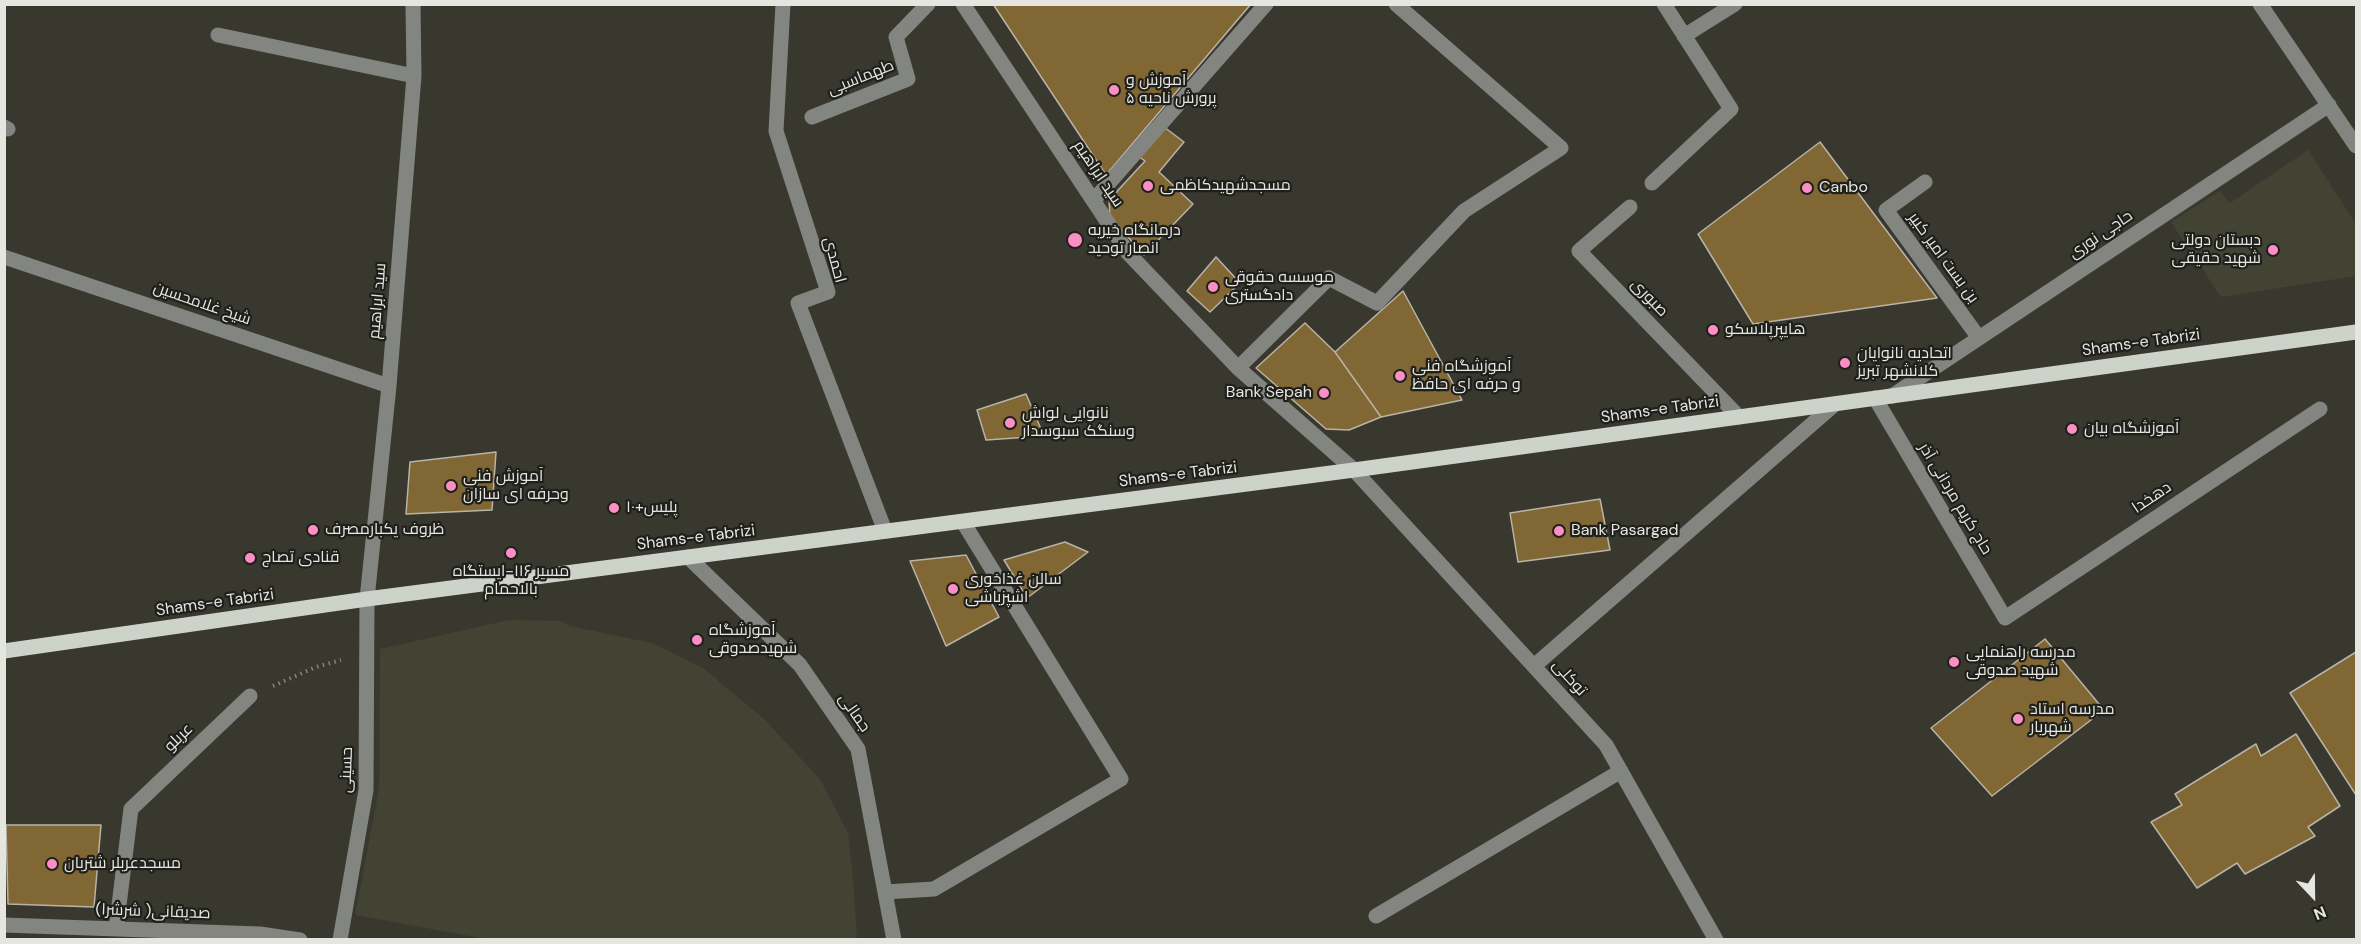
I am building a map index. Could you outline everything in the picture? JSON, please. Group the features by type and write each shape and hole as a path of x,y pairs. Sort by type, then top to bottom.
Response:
{"main road":[{"name":"Shams-e Tabrizi","path":"4,651 367,599 1354,470 2356,332"}],"street":[{"name":"سید ابراهیم","path":"367,599 388,386 414,76 413,4"},
{"name":"احمدی","path":"783,4 776,131 828,292 798,303 885,531"},
{"name":"طهماسبی","path":"812,117 908,79 896,37 928,4"},
{"name":"سید ابراهیم","path":"963,4 1128,253 1238,368 1354,470"},
{"path":"1094,200 1266,4"},
{"path":"1238,368 1329,278 1377,303 1464,211 1561,148 1396,4"},
{"path":"1652,183 1731,109 1664,4"},
{"path":"1684,36 1735,4"},
{"path":"2260,4 2356,146"},
{"path":"218,35 414,76"},
{"name":"حاجی نوری","path":"1892,396 2329,105"},
{"name":"بن بست امیر کبیر","path":"1925,182 1886,210 1979,338"},
{"name":"صبوری","path":"1630,207 1579,252 1739,417"},
{"name":"شیخ غلامحسین","path":"4,257 388,386"},
{"name":"حاج کریم مردانی آذر","path":"1875,398 2005,618"},
{"path":"1534,666 1834,404"},
{"name":"دهخدا","path":"2005,618 2320,409"},
{"name":"توکلی","path":"1354,470 1606,745 1716,939"},
{"path":"885,892 934,889 1121,779 963,522"},
{"name":"جمالی","path":"688,557 800,665 858,749 894,939"},
{"name":"حسینی","path":"340,939 366,790 367,599"},
{"name":"عربلو","path":"116,929 130,810 250,696"},
{"path":"1376,916 1621,771"},
{"name":"(شرشرا )صدیقانی","path":"4,925 260,934 294,939"}],"path":[{"path":"250,696 316,667 366,653"}],"shaded area":[{"name":"دبستان دولتی شهید حقیقی","path":"2308,150 2356,224 2356,276 2221,297 2171,222 2220,191 2230,203"},
{"path":"509,620 561,621 569,626 652,643 703,668 765,720 820,779 848,833 857,939 486,939 355,915 379,789 380,649"}],"building":[{"name":"آموزش و پرورش ناحیه ۵","path":"993,4 1251,4 1106,175"},
{"name":"مسجدشهیدکاظمی","path":"1164,127 1184,142 1159,172 1193,204 1144,255 1110,217 1109,200 1145,161 1138,156"},
{"name":"Canbo","path":"1820,142 1937,298 1753,324 1698,234"},
{"name":"موسسه حقوقی دادگستری","path":"1216,257 1240,283 1210,312 1187,291"},
{"name":"آموزشگاه فنی و حرفه ای حافظ","path":"1403,291 1462,400 1381,417 1335,352"},
{"name":"Bank Sepah","path":"1305,323 1335,352 1381,417 1349,430 1326,429 1256,368"},
{"name":"نانوایی لواش وسنگک سبوسدار","path":"1026,394 1044,436 986,440 977,410"},
{"name":"آموزش فنی وحرفه ای سازان","path":"496,452 492,510 406,514 410,462"},
{"name":"Bank Pasargad","path":"1600,499 1610,550 1518,562 1510,513"},
{"path":"1065,542 1088,552 1027,598 1004,560"},
{"name":"سالن غذاخوری اشپزباشی","path":"966,555 999,617 946,646 910,561"},
{"name":"مدرسه استاد شهریار","path":"2045,639 2104,710 1992,796 1931,728"},
{"path":"2356,652 2356,795 2290,693"},
{"path":"2296,734 2340,806 2308,827 2315,836 2245,874 2237,863 2197,888 2151,822 2182,805 2175,794 2256,744 2261,756"},
{"name":"مسجدعربلر شتربان","path":"6,825 101,825 94,907 8,904"}],"place":[{"name":"آموزش و پرورش ناحیه ۵","path":"1114,90"},
{"name":"مسجدشهیدکاظمی","path":"1148,186"},
{"name":"Canbo","path":"1807,188"},
{"name":"درمانگاه خیریه انصار توحید","path":"1075,240"},
{"name":"دبستان دولتی شهید حقیقی","path":"2273,250"},
{"name":"موسسه حقوقی دادگستری","path":"1213,287"},
{"name":"هایپرپلاسکو","path":"1713,330"},
{"name":"اتحادیه نانوایان کلانشهر تبریز","path":"1845,363"},
{"name":"آموزشگاه فنی و حرفه ای حافظ","path":"1400,376"},
{"name":"Bank Sepah","path":"1324,393"},
{"name":"نانوایی لواش وسنگک سبوسدار","path":"1010,423"},
{"name":"آموزشگاه بیان","path":"2072,429"},
{"name":"آموزش فنی وحرفه ای سازان","path":"451,486"},
{"name":"پلیس+۱۰","path":"614,508"},
{"name":"ظروف یکبارمصرف","path":"313,530"},
{"name":"Bank Pasargad","path":"1559,531"},
{"name":"مسیر ۱۱۶-ایستگاه بالاحمام","path":"511,553"},
{"name":"قنادی تصاج","path":"250,558"},
{"name":"سالن غذاخوری اشپزباشی","path":"953,589"},
{"name":"آموزشگاه شهیدصدوقی","path":"697,640"},
{"name":"مدرسه راهنمایی شهید صدوقی","path":"1954,662"},
{"name":"مدرسه استاد شهریار","path":"2018,719"},
{"name":"مسجدعربلر شتربان","path":"52,864"}]}
